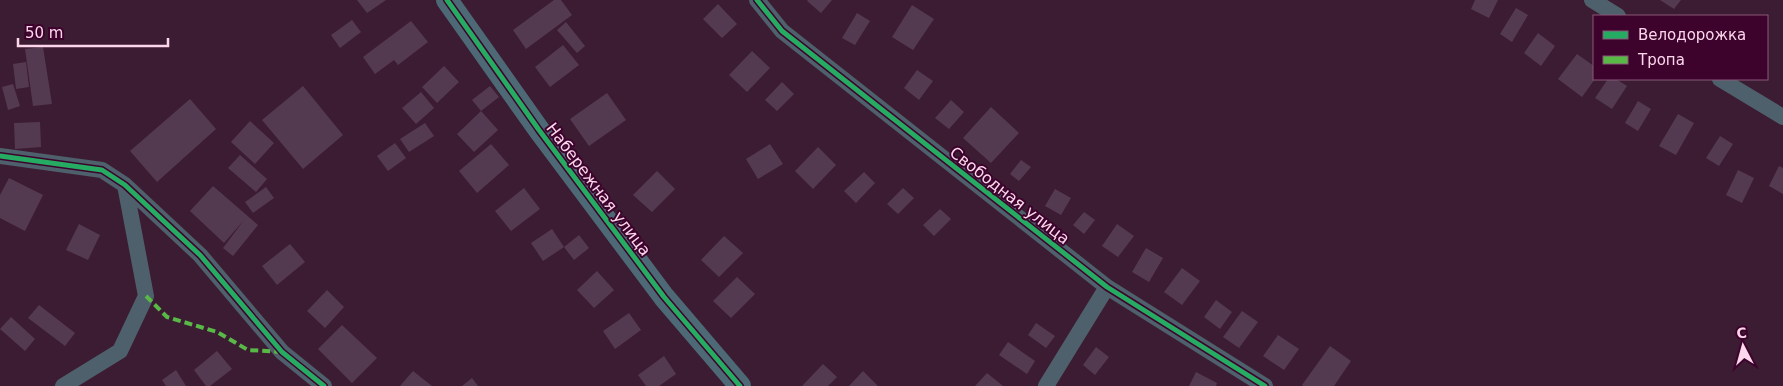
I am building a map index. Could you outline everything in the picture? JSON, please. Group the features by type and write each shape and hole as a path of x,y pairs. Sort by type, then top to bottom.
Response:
{"street":[{"name":"Набережная улица","path":"447,0 540,130 664,297 740,386"},
{"name":"Свободная улица","path":"757,0 782,31 1107,287 1265,386"},
{"path":"1597,1 1617,15"},
{"path":"1722,80 1783,117"},
{"path":"0,156 102,170 125,185 200,255 282,352 324,386"},
{"path":"62,386 120,351 146,296 125,185"},
{"path":"1046,386 1107,287"}],"building":[{"path":"357,0 386,0 367,13"},
{"path":"554,0 561,0 572,15 526,49 513,30"},
{"path":"808,0 832,0 821,13"},
{"path":"1475,0 1498,0 1489,18 1471,9"},
{"path":"1660,0 1681,0 1674,9"},
{"path":"718,4 737,24 722,38 703,19"},
{"path":"912,5 934,19 913,50 892,37"},
{"path":"1516,8 1528,15 1512,42 1500,34"},
{"path":"857,13 870,21 855,45 842,38"},
{"path":"352,20 361,32 340,48 331,35"},
{"path":"411,21 428,42 398,65 394,60 375,74 363,57"},
{"path":"566,22 585,46 577,53 557,30"},
{"path":"1538,33 1555,46 1541,66 1524,53"},
{"path":"563,45 579,65 550,87 535,67"},
{"path":"43,47 52,104 33,106 25,49"},
{"path":"752,51 770,68 747,92 729,75"},
{"path":"1577,54 1593,65 1594,80 1582,97 1558,79"},
{"path":"26,62 29,87 16,89 13,64"},
{"path":"444,66 459,82 437,103 422,87"},
{"path":"917,70 933,81 919,100 904,88"},
{"path":"1607,80 1618,80 1627,86 1612,109 1595,98"},
{"path":"782,82 794,94 777,111 765,100"},
{"path":"13,84 20,106 8,110 2,87"},
{"path":"303,86 343,135 303,169 262,120"},
{"path":"490,86 499,97 481,111 472,100"},
{"path":"421,92 434,108 416,124 402,108"},
{"path":"607,93 626,120 589,146 570,119"},
{"path":"190,99 216,129 157,182 130,151"},
{"path":"951,100 964,112 949,129 935,118"},
{"path":"1638,101 1651,109 1638,131 1625,123"},
{"path":"991,107 1019,133 991,163 963,138"},
{"path":"481,111 498,130 474,152 457,134"},
{"path":"1678,114 1694,123 1676,155 1659,146"},
{"path":"250,121 274,143 255,164 231,142"},
{"path":"40,122 41,147 15,149 14,123"},
{"path":"425,123 434,136 409,152 400,139"},
{"path":"1720,136 1733,144 1719,166 1706,158"},
{"path":"395,143 406,158 388,171 377,156"},
{"path":"491,144 509,165 477,193 459,171"},
{"path":"770,144 783,164 758,179 746,159"},
{"path":"818,147 836,165 813,189 795,171"},
{"path":"240,155 267,179 256,192 228,168"},
{"path":"1021,160 1031,167 1019,181 1010,174"},
{"path":"1779,166 1783,168 1783,194 1769,186"},
{"path":"1738,170 1754,178 1742,203 1726,195"},
{"path":"657,171 675,189 652,212 633,195"},
{"path":"864,172 875,183 856,203 844,191"},
{"path":"9,178 43,195 25,231 0,218 0,195"},
{"path":"213,186 258,225 233,256 223,248 244,220 224,243 190,211"},
{"path":"266,187 274,198 253,213 245,202"},
{"path":"524,188 540,209 511,231 495,211"},
{"path":"903,188 914,198 898,214 887,204"},
{"path":"1055,189 1071,198 1061,215 1045,206"},
{"path":"940,209 951,219 934,236 923,225"},
{"path":"1084,212 1095,220 1084,234 1073,225"},
{"path":"79,224 100,235 88,260 66,250"},
{"path":"1117,224 1134,236 1118,257 1102,246"},
{"path":"552,229 564,247 543,261 531,243"},
{"path":"579,235 589,248 574,260 564,247"},
{"path":"724,236 743,253 719,277 701,260"},
{"path":"290,244 305,262 277,285 262,266"},
{"path":"1146,248 1163,258 1149,282 1132,272"},
{"path":"1182,268 1200,281 1182,305 1164,292"},
{"path":"597,271 614,290 594,308 577,290"},
{"path":"737,277 755,294 731,318 713,301"},
{"path":"327,290 344,307 325,328 307,311"},
{"path":"1216,300 1232,312 1220,329 1204,317"},
{"path":"39,305 75,333 65,346 28,318"},
{"path":"1242,311 1258,322 1239,348 1223,337"},
{"path":"629,313 641,330 615,349 603,331"},
{"path":"11,317 35,339 25,351 0,329"},
{"path":"1036,323 1055,336 1046,348 1028,335"},
{"path":"342,325 377,358 352,383 318,349"},
{"path":"1278,335 1299,349 1284,370 1263,356"},
{"path":"1008,342 1035,361 1027,374 999,355"},
{"path":"1330,346 1351,361 1334,386 1303,386 1302,385"},
{"path":"1096,347 1109,357 1095,375 1083,365"},
{"path":"217,351 232,369 210,386 206,386 194,370"},
{"path":"664,356 676,374 659,386 646,386 638,375"},
{"path":"823,364 837,377 828,386 802,386"},
{"path":"176,370 186,386 166,386 162,380"},
{"path":"413,371 432,386 400,386"},
{"path":"863,371 878,386 849,386"},
{"path":"1196,372 1217,383 1216,386 1189,386"},
{"path":"987,373 1003,386 975,386"},
{"path":"472,378 478,386 462,386"}],"marked path":[{"path":"146,296 167,317 217,332 248,350 282,352"}],"cycle path":[{"path":"447,0 539,130 664,297 740,386"},
{"path":"757,0 782,31 1107,287 1265,386"},
{"path":"0,156 102,170 125,185 200,255 282,352 324,386"}]}
